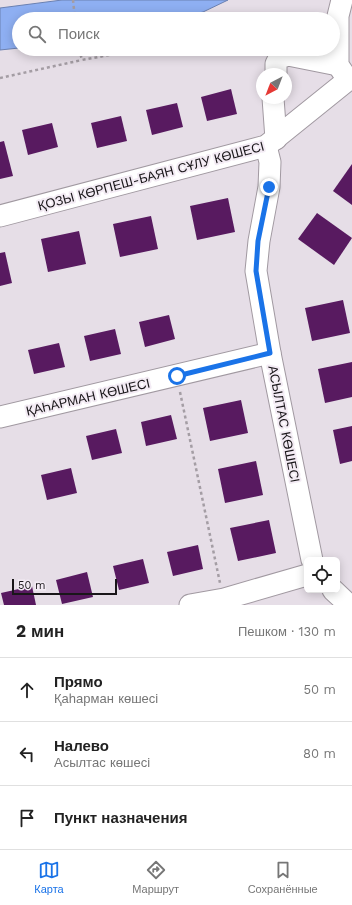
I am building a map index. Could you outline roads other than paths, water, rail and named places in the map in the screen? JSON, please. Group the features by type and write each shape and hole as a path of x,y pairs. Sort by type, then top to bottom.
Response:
{"street":[{"path":"339,12 342,0"},
{"path":"291,56 346,75 340,31"},
{"path":"276,68 279,58 285,56"},
{"name":"ҚОЗЫ КӨРПЕШ-БАЯН СҰЛУ КӨШЕСІ","path":"0,216 271,142 346,75"},
{"name":"АСЫЛТАС КӨШЕСІ","path":"273,104 269,187 258,241 256,271 270,353 311,557"},
{"name":"ҚАҺАРМАН КӨШЕСІ","path":"0,417 270,353"},
{"path":"190,605 224,602 304,576"},
{"path":"336,593 349,605"}],"water":[{"path":"62,0 228,0 203,12 12,12 12,49 0,50 0,8"}]}
